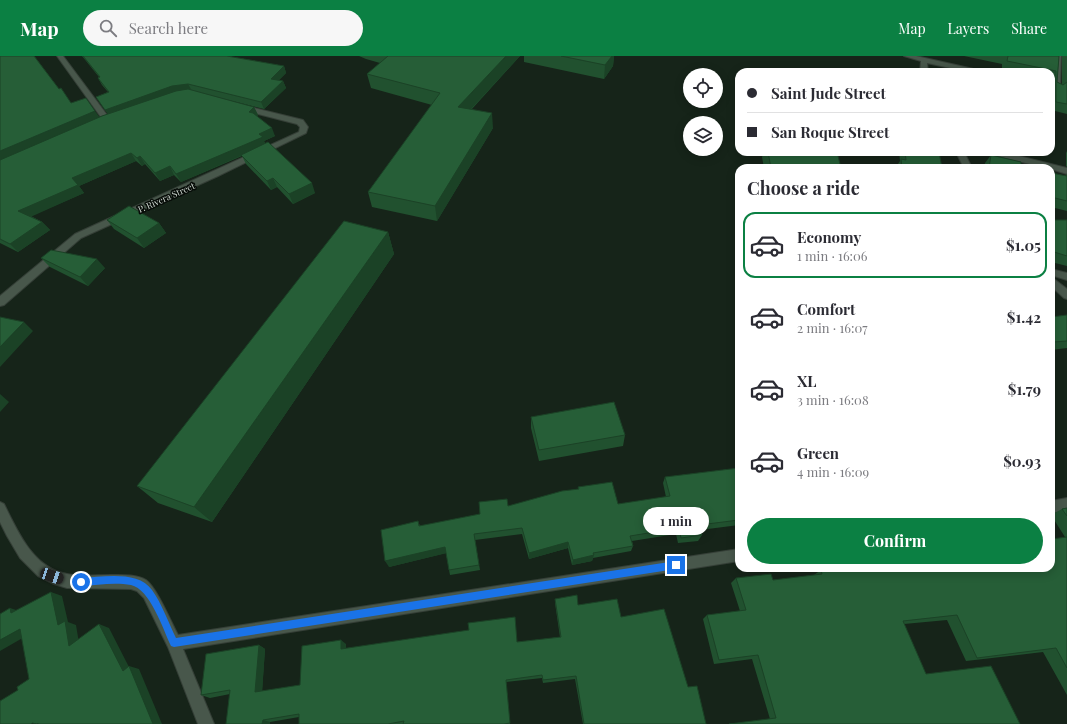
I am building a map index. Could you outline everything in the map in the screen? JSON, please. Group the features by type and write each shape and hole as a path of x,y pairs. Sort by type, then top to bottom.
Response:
{"street":[{"path":"60,56 111,120 93,128"},
{"path":"907,56 960,68"},
{"path":"1056,90 1058,56"},
{"path":"924,60 924,68"},
{"name":"P. Rivera Street","path":"0,302 78,236 216,174 302,133 304,127 300,122 231,104"},
{"path":"1009,156 1040,164"},
{"path":"1055,168 1067,171"},
{"path":"1055,273 1067,277"},
{"path":"1055,284 1067,295"},
{"path":"1055,506 1067,504"},
{"path":"0,508 15,540 29,559 38,568 52,576 66,581 132,582 141,585 149,593 174,643 206,724"},
{"path":"174,643 735,556"}],"building":[{"path":"0,56 34,56 59,89 61,88 71,103 86,98 95,111 0,151"},
{"path":"83,56 227,56 284,66 271,79 283,81 261,102 188,84 172,86 105,110 96,97 109,92 98,78 100,77"},
{"path":"388,56 506,56 458,107 492,113 435,206 368,192 440,93 367,74"},
{"path":"561,56 612,56 605,65"},
{"path":"1008,56 1059,56 1057,82 1063,85 1067,82 1067,104 1056,102 1055,68 1041,68 1007,61"},
{"path":"188,89 254,107 249,112 253,113 272,128 259,134 263,137 176,174 170,166 155,173 140,156 137,158 131,153 72,178 78,185 18,211 42,222 10,244 0,239 0,160 102,116 176,91"},
{"path":"268,142 312,183 289,194 273,178 267,181 241,155"},
{"path":"769,156 838,156 840,164 770,164"},
{"path":"906,156 940,156 941,164 902,164 901,159 906,160"},
{"path":"991,156 1021,162 1021,164 990,164"},
{"path":"1055,174 1067,176 1067,201 1055,198"},
{"path":"129,206 159,223 137,238 107,220"},
{"path":"1055,220 1067,220 1067,256 1055,252"},
{"path":"344,221 388,232 194,507 137,486"},
{"path":"51,250 97,259 80,277 41,258"},
{"path":"1067,315 1067,341 1055,342 1055,316"},
{"path":"0,317 24,322 0,347"},
{"path":"614,402 625,435 539,450 531,417"},
{"path":"735,468 735,520 699,525 702,535 681,538 679,528 630,536 633,546 593,553 594,555 573,560 568,542 529,553 522,528 474,534 479,565 449,570 445,547 385,561 381,530 418,521 419,526 480,514 479,502 507,499 508,506 562,491 579,489 578,487 612,482 618,504 670,496 665,477"},
{"path":"1067,508 1067,516 1062,509"},
{"path":"1067,537 1067,668 1056,648 977,658 957,615 903,621 926,674 991,666 1020,724 729,724 776,718 758,655 719,660 707,615 746,610 736,578 771,574 773,580 822,574 822,572 1055,572 1055,538"},
{"path":"51,592 58,625 65,621 69,646 99,624 123,671 129,666 153,724 0,724 0,701 18,690 17,687 29,679 20,629 0,640 0,614 10,608 11,613"},
{"path":"577,595 578,605 617,599 621,617 664,609 688,687 697,686 706,724 584,724 576,676 543,680 542,675 506,680 510,723 504,724 403,724 404,721 388,724 299,724 299,714 263,720 262,724 226,724 230,690 201,695 206,654 259,645 255,692 300,685 302,646 341,640 341,649 469,630 468,623 515,617 517,642 561,637 555,599"}],"route":[{"path":"81,582 120,581 132,582 141,585 149,593 174,643 676,565"}]}
